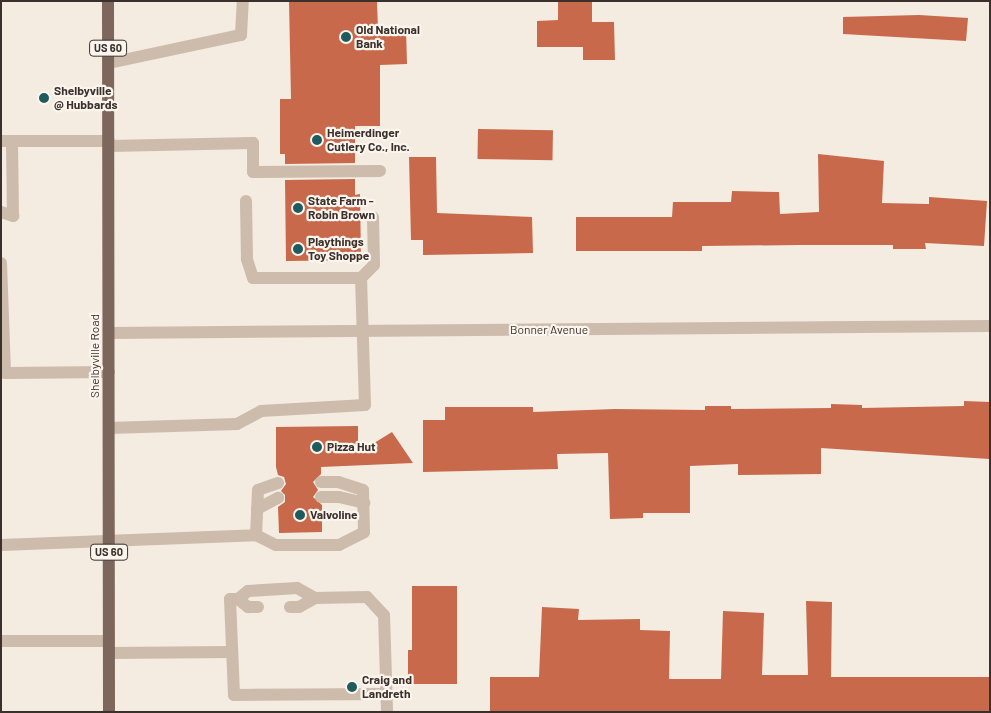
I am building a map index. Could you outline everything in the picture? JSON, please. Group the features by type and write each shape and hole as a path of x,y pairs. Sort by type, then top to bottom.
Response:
{"main road":[{"name":"Shelbyville Road","path":"108,1 109,712"}],"street":[{"path":"109,62 241,35 243,1"},
{"path":"1,212 13,216 7,141 109,144 253,143 253,172 380,171"},
{"path":"246,201 247,259 253,278 361,278 374,265 373,217"},
{"path":"2,263 3,375 109,372"},
{"path":"109,428 237,424 261,411 365,405 361,278"},
{"name":"Bonner Avenue","path":"109,333 990,326"},
{"path":"1,546 109,539 256,535 276,545 339,545 364,532 364,490 338,482 321,482"},
{"path":"256,535 258,490 278,483"},
{"path":"322,497 339,497 364,503"},
{"path":"257,509 278,498"},
{"path":"315,598 298,588 248,591 238,599 230,599 234,695 386,694"},
{"path":"290,607 299,606 315,598 368,597 384,615 387,712"},
{"path":"238,599 248,607 258,607"},
{"path":"1,641 232,652"}],"building":[{"path":"289,1 377,1 378,30 406,29 407,64 380,65 380,126 355,126 355,163 285,164 285,154 280,154 280,99 291,99"},
{"path":"558,1 592,1 592,22 614,22 615,60 583,60 583,47 537,47 537,21 558,20"},
{"path":"919,15 968,18 966,41 843,34 843,17"},
{"path":"478,129 553,130 552,160 477,159"},
{"path":"818,154 884,161 882,203 929,204 929,197 987,201 984,246 925,243 926,249 893,249 893,245 798,245 702,246 702,251 576,251 576,217 672,217 673,202 731,202 732,191 779,192 780,214 819,212"},
{"path":"409,157 436,157 437,213 532,217 533,253 423,255 423,240 411,240"},
{"path":"355,179 355,195 360,194 361,260 286,261 285,180"},
{"path":"964,401 990,402 989,459 821,448 821,474 738,475 738,464 690,466 690,513 643,513 643,518 610,519 608,453 557,454 558,469 423,472 423,420 445,420 445,407 533,407 533,412 615,409 705,410 705,406 731,406 731,409 831,408 831,404 862,405 862,408 964,406"},
{"path":"358,426 358,453 392,432 413,463 321,467 321,474 313,482 318,490 313,497 322,505 322,532 279,533 278,507 285,502 285,495 281,491 286,484 284,477 278,475 276,467 276,427"},
{"path":"412,586 457,586 457,684 408,684 408,650 412,650"},
{"path":"806,601 832,602 831,677 990,677 990,712 490,712 490,677 539,677 542,607 579,609 578,620 640,619 640,630 670,631 669,679 721,679 723,611 764,613 762,675 808,675"}],"place":[{"name":"Old National Bank","path":"346,37"},
{"name":"Shelbyville @ Hubbards","path":"44,98"},
{"name":"Heimerdinger Cutlery Co., Inc.","path":"317,140"},
{"name":"State Farm - Robin Brown","path":"298,208"},
{"name":"Playthings Toy Shoppe","path":"298,249"},
{"name":"Pizza Hut","path":"317,447"},
{"name":"Valvoline","path":"300,515"},
{"name":"Craig and Landreth","path":"352,687"}]}
